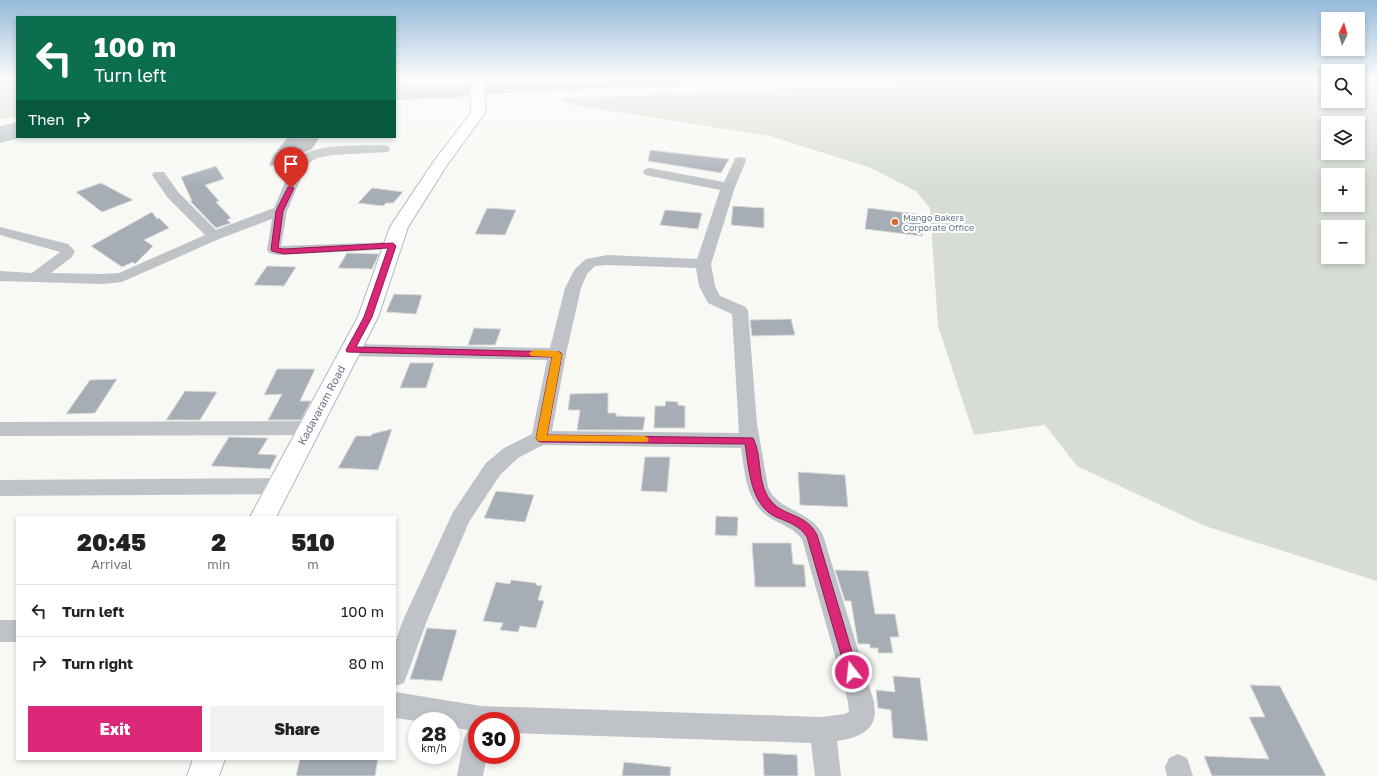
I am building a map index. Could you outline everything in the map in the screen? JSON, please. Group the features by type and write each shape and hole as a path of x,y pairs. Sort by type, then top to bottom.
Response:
{"main road":[{"name":"Kadavaram Road","path":"264,516 368,317 399,227 440,164 477,114"},
{"path":"203,776 210,760"}],"street":[{"path":"384,149 327,152 316,154 307,159 301,165 280,211 274,250 393,246"},
{"path":"520,726 822,730 848,727 862,717 861,702 812,535 806,527 797,520 777,513 767,505 757,484 749,441 740,311 714,298 707,286 703,264 728,186 740,161"},
{"path":"650,172 728,186"},
{"path":"159,175 173,195 214,236"},
{"path":"0,276 103,279 122,277 214,236 280,211"},
{"path":"0,231 63,248 68,251 67,254 35,278"},
{"path":"541,438 557,354 573,288 580,272 591,262 608,260 703,264"},
{"path":"350,350 557,354"},
{"path":"0,429 309,428"},
{"path":"396,671 416,618 460,518 493,469 511,453 541,438 749,441"},
{"path":"0,488 279,486"},
{"path":"0,631 16,631"},
{"path":"396,705 468,723"},
{"path":"822,730 828,776"},
{"path":"470,776 472,764"}],"shaded area":[{"path":"0,114 16,114 16,116 0,119"},
{"path":"632,114 1377,114 1377,581 1205,526 1077,466 1045,425 974,435 938,326 930,208 916,191 871,168 770,136"},
{"path":"16,122 16,138 20,138 0,143 0,126"}],"building":[{"path":"287,138 319,138 312,149 306,152 297,152 292,164 269,166 273,156"},
{"path":"650,150 729,159 721,173 648,161"},
{"path":"216,166 224,179 205,185 219,201 216,202 231,218 227,220 231,223 216,228 190,201 192,201 181,177"},
{"path":"101,183 133,200 102,212 76,192"},
{"path":"372,188 403,192 393,203 386,203 383,206 358,203"},
{"path":"733,206 764,208 764,228 731,225"},
{"path":"487,208 516,210 505,235 475,234"},
{"name":"Mango Bakers Corporate Office","path":"868,208 924,215 922,236 865,229"},
{"path":"665,210 702,213 698,229 660,225"},
{"path":"152,212 157,219 159,218 169,228 144,240 153,246 135,264 133,262 122,267 91,246"},
{"path":"347,253 379,254 372,269 338,268"},
{"path":"267,266 296,267 284,286 254,285"},
{"path":"394,294 422,295 416,314 386,312"},
{"path":"791,319 795,335 752,336 750,320"},
{"path":"474,328 501,329 495,345 468,345"},
{"path":"410,363 434,363 426,388 400,388"},
{"path":"277,369 315,369 300,401 311,401 301,420 268,420 282,394 264,395"},
{"path":"117,379 95,413 66,414 90,380"},
{"path":"185,391 217,392 200,420 166,420"},
{"path":"608,393 608,413 616,413 616,416 645,417 643,430 577,430 580,410 568,410 570,394"},
{"path":"666,401 678,402 678,405 685,406 685,428 654,428 655,406 665,406"},
{"path":"392,429 378,470 338,468 356,436 371,436 372,434"},
{"path":"229,437 268,438 258,454 277,455 270,469 211,466"},
{"path":"645,457 670,457 667,492 641,491"},
{"path":"798,472 845,475 848,507 800,505"},
{"path":"496,491 534,495 525,522 484,518"},
{"path":"716,516 738,517 737,536 715,535"},
{"path":"752,543 791,543 793,564 804,565 806,587 755,587"},
{"path":"835,570 868,571 875,614 895,614 899,637 890,637 893,653 878,653 878,648 870,648 870,644 858,644 851,601 845,601"},
{"path":"511,580 536,583 536,585 542,586 538,600 544,601 536,628 520,626 518,632 500,630 503,623 483,621 496,582 510,584"},
{"path":"427,628 457,630 442,681 410,679"},
{"path":"893,676 920,678 928,741 893,738 891,710 878,708 876,690 895,692"},
{"path":"1250,685 1280,686 1326,776 1212,776 1204,756 1269,759 1249,717 1265,717"},
{"path":"763,753 797,755 798,776 764,776"},
{"path":"300,760 378,760 375,776 296,776"},
{"path":"624,762 671,767 670,776 622,776"}],"slow traffic":[{"path":"534,353 557,354 541,438 644,440"}],"place":[{"name":"Mango Bakers Corporate Office","path":"895,222"}],"route":[{"path":"291,188 280,211 274,250 284,252 393,246 368,317 350,350 557,354 541,438 749,441 757,484 767,505 777,513 797,520 806,527 812,535 852,672"}]}
